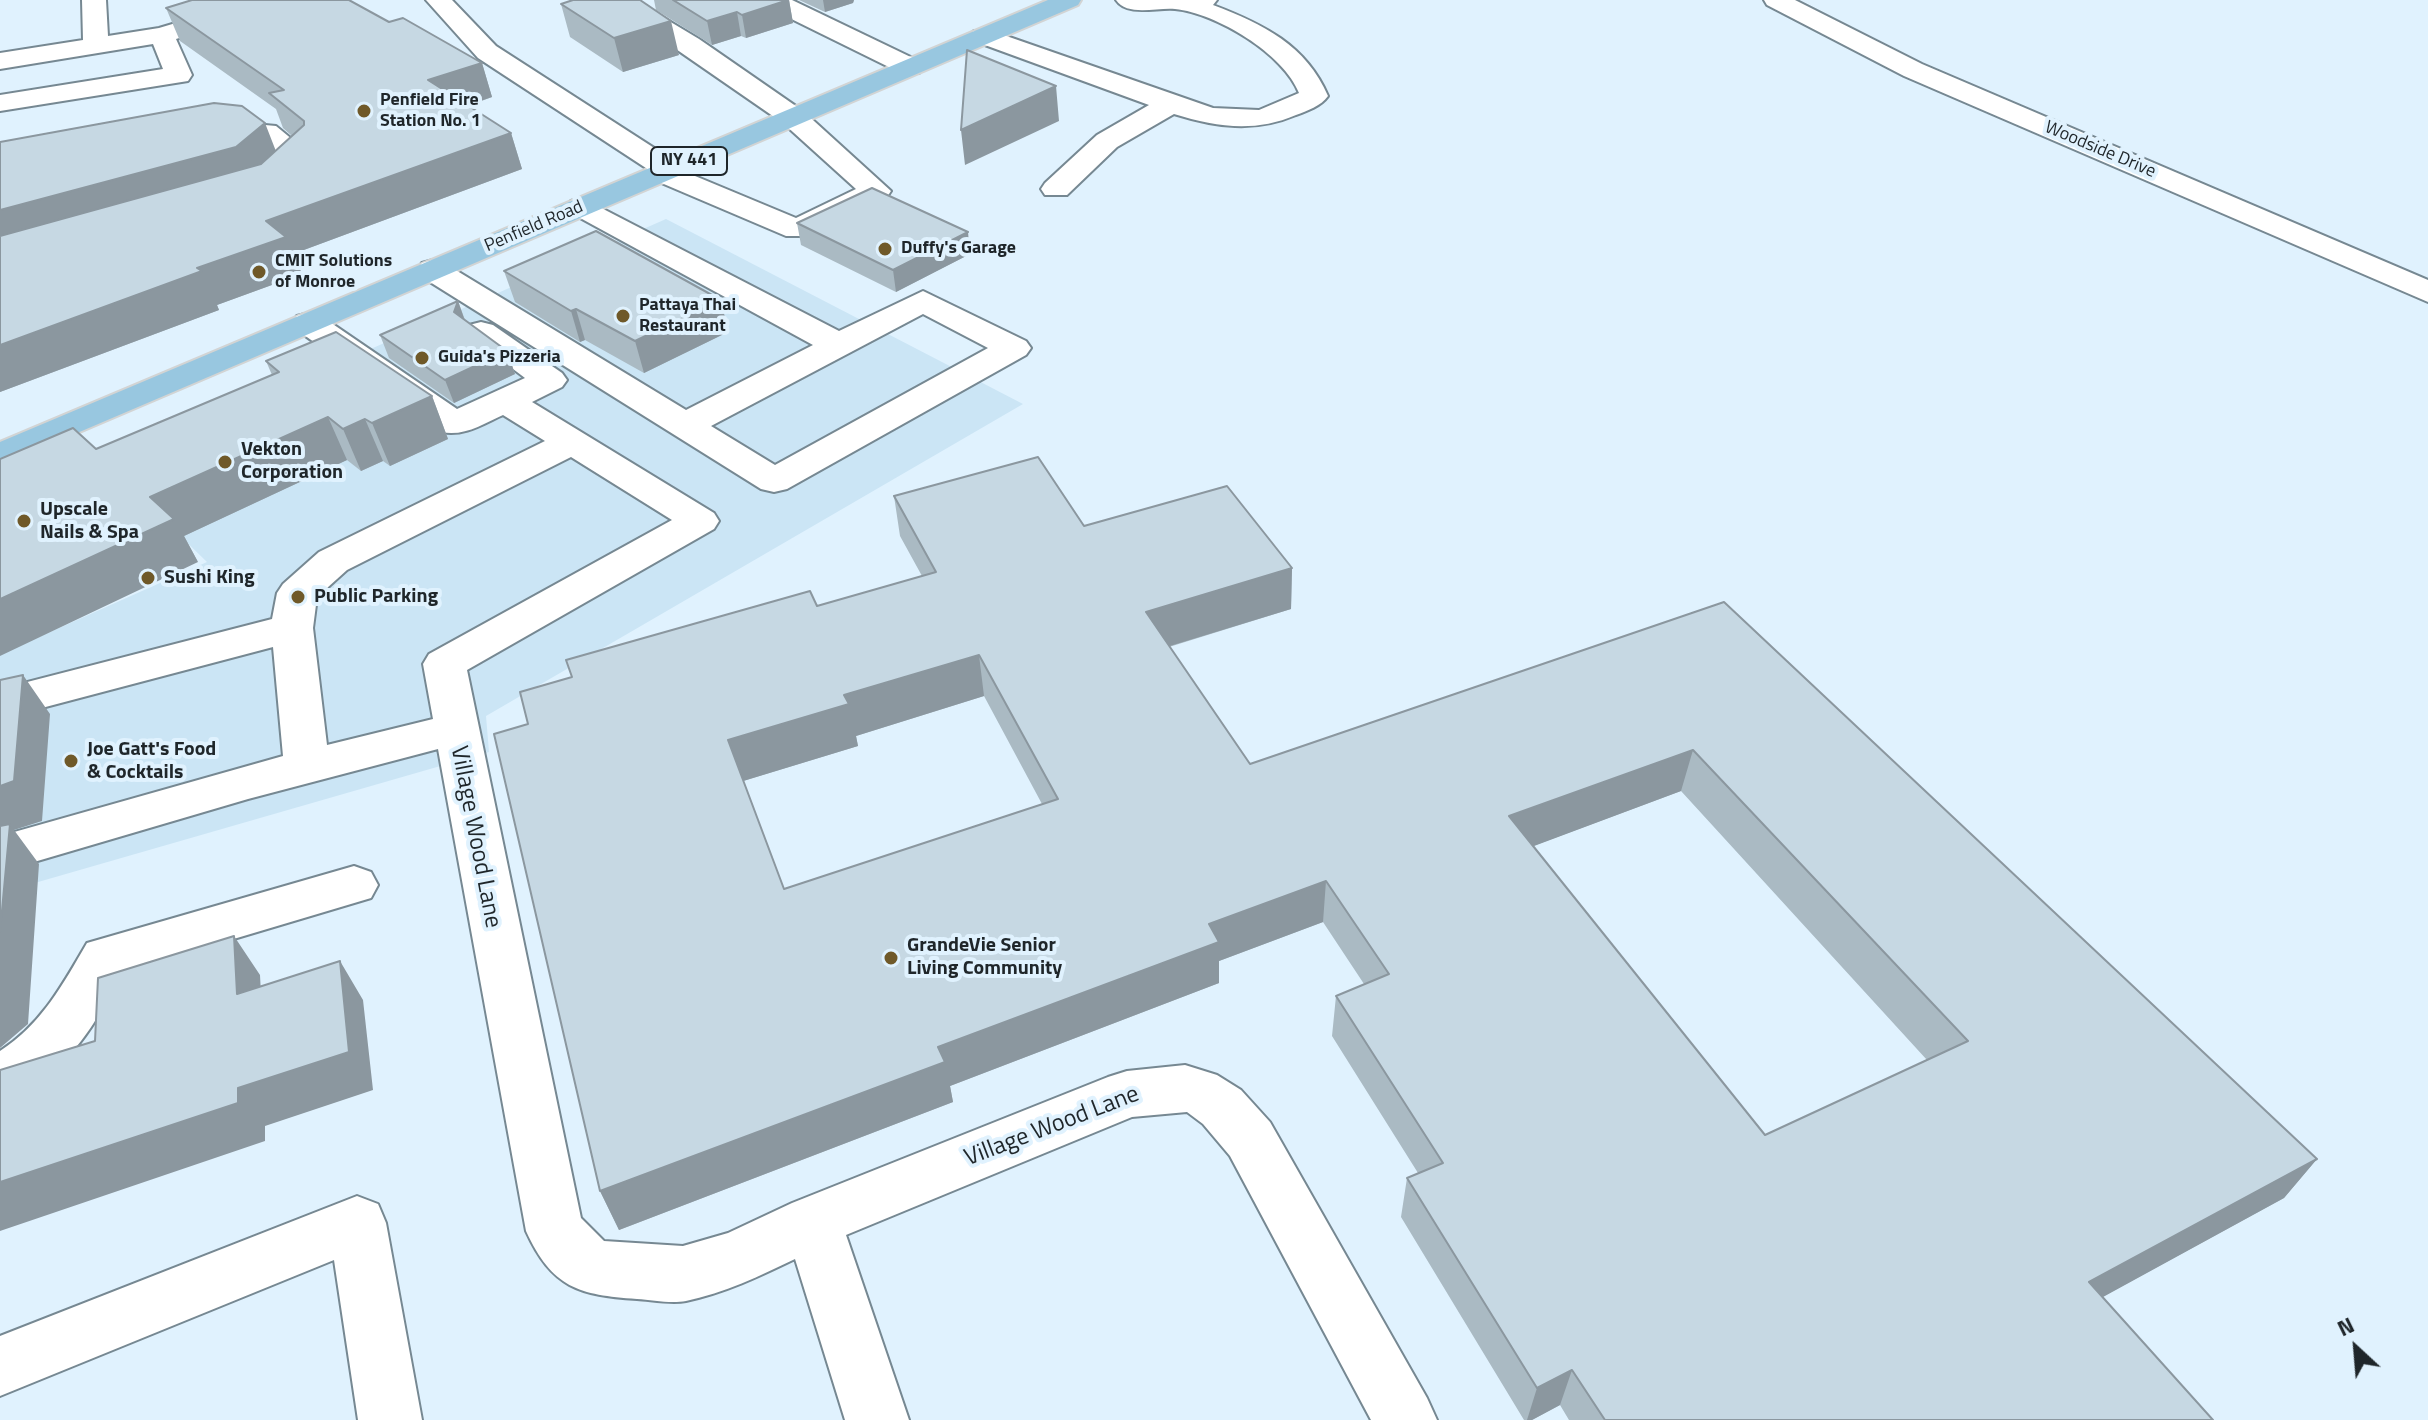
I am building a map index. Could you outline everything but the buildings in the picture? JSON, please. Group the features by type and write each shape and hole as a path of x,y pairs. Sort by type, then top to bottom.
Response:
{"main road":[{"name":"Penfield Road","path":"0,455 1069,0"}],"street":[{"path":"94,0 96,45"},
{"path":"0,61 162,35 279,0"},
{"path":"438,0 487,52 666,171 797,229 876,191 793,117 690,44 617,0"},
{"path":"772,0 910,67"},
{"path":"983,36 1223,121 1281,115 1314,96 1309,75 1274,43 1193,1 1128,0"},
{"name":"Woodside Drive","path":"1776,0 1913,70 2428,292"},
{"path":"0,103 179,75 162,35"},
{"path":"1056,189 1107,141 1171,104"},
{"path":"189,132 220,126 266,132 302,159 264,192 249,196"},
{"path":"582,207 839,345"},
{"path":"309,323 454,424 550,380 420,276"},
{"path":"420,276 685,425 774,481 1014,348 923,301 685,425"},
{"path":"506,401 572,442"},
{"path":"307,767 292,628 297,593 333,561 572,442"},
{"name":"Village Wood Lane","path":"572,442 700,521 444,664 454,729 555,1231 590,1268 683,1274 738,1257 812,1222 1127,1094 1179,1085 1220,1102 1250,1139 1405,1420"},
{"path":"0,704 292,628"},
{"path":"0,854 248,782 454,729"},
{"path":"0,1075 14,1071 47,1048 72,1015 105,957 354,885"},
{"path":"812,1222 877,1420"},
{"path":"0,1366 357,1223 390,1420"}],"shaded area":[{"path":"666,219 1023,404 486,716 489,752 0,893 0,651 3,653 207,562 107,465"}],"place":[{"name":"Penfield Fire Station No. 1","path":"364,111"},
{"name":"Duffy's Garage","path":"885,249"},
{"name":"CMIT Solutions of Monroe","path":"259,272"},
{"name":"Pattaya Thai Restaurant","path":"623,316"},
{"name":"Guida's Pizzeria","path":"422,358"},
{"name":"Vekton Corporation","path":"225,462"},
{"name":"Upscale Nails & Spa","path":"24,521"},
{"name":"Sushi King","path":"148,578"},
{"name":"Public Parking","path":"298,597"},
{"name":"Joe Gatt's Food & Cocktails","path":"71,761"},
{"name":"GrandeVie Senior Living Community","path":"891,958"}]}
